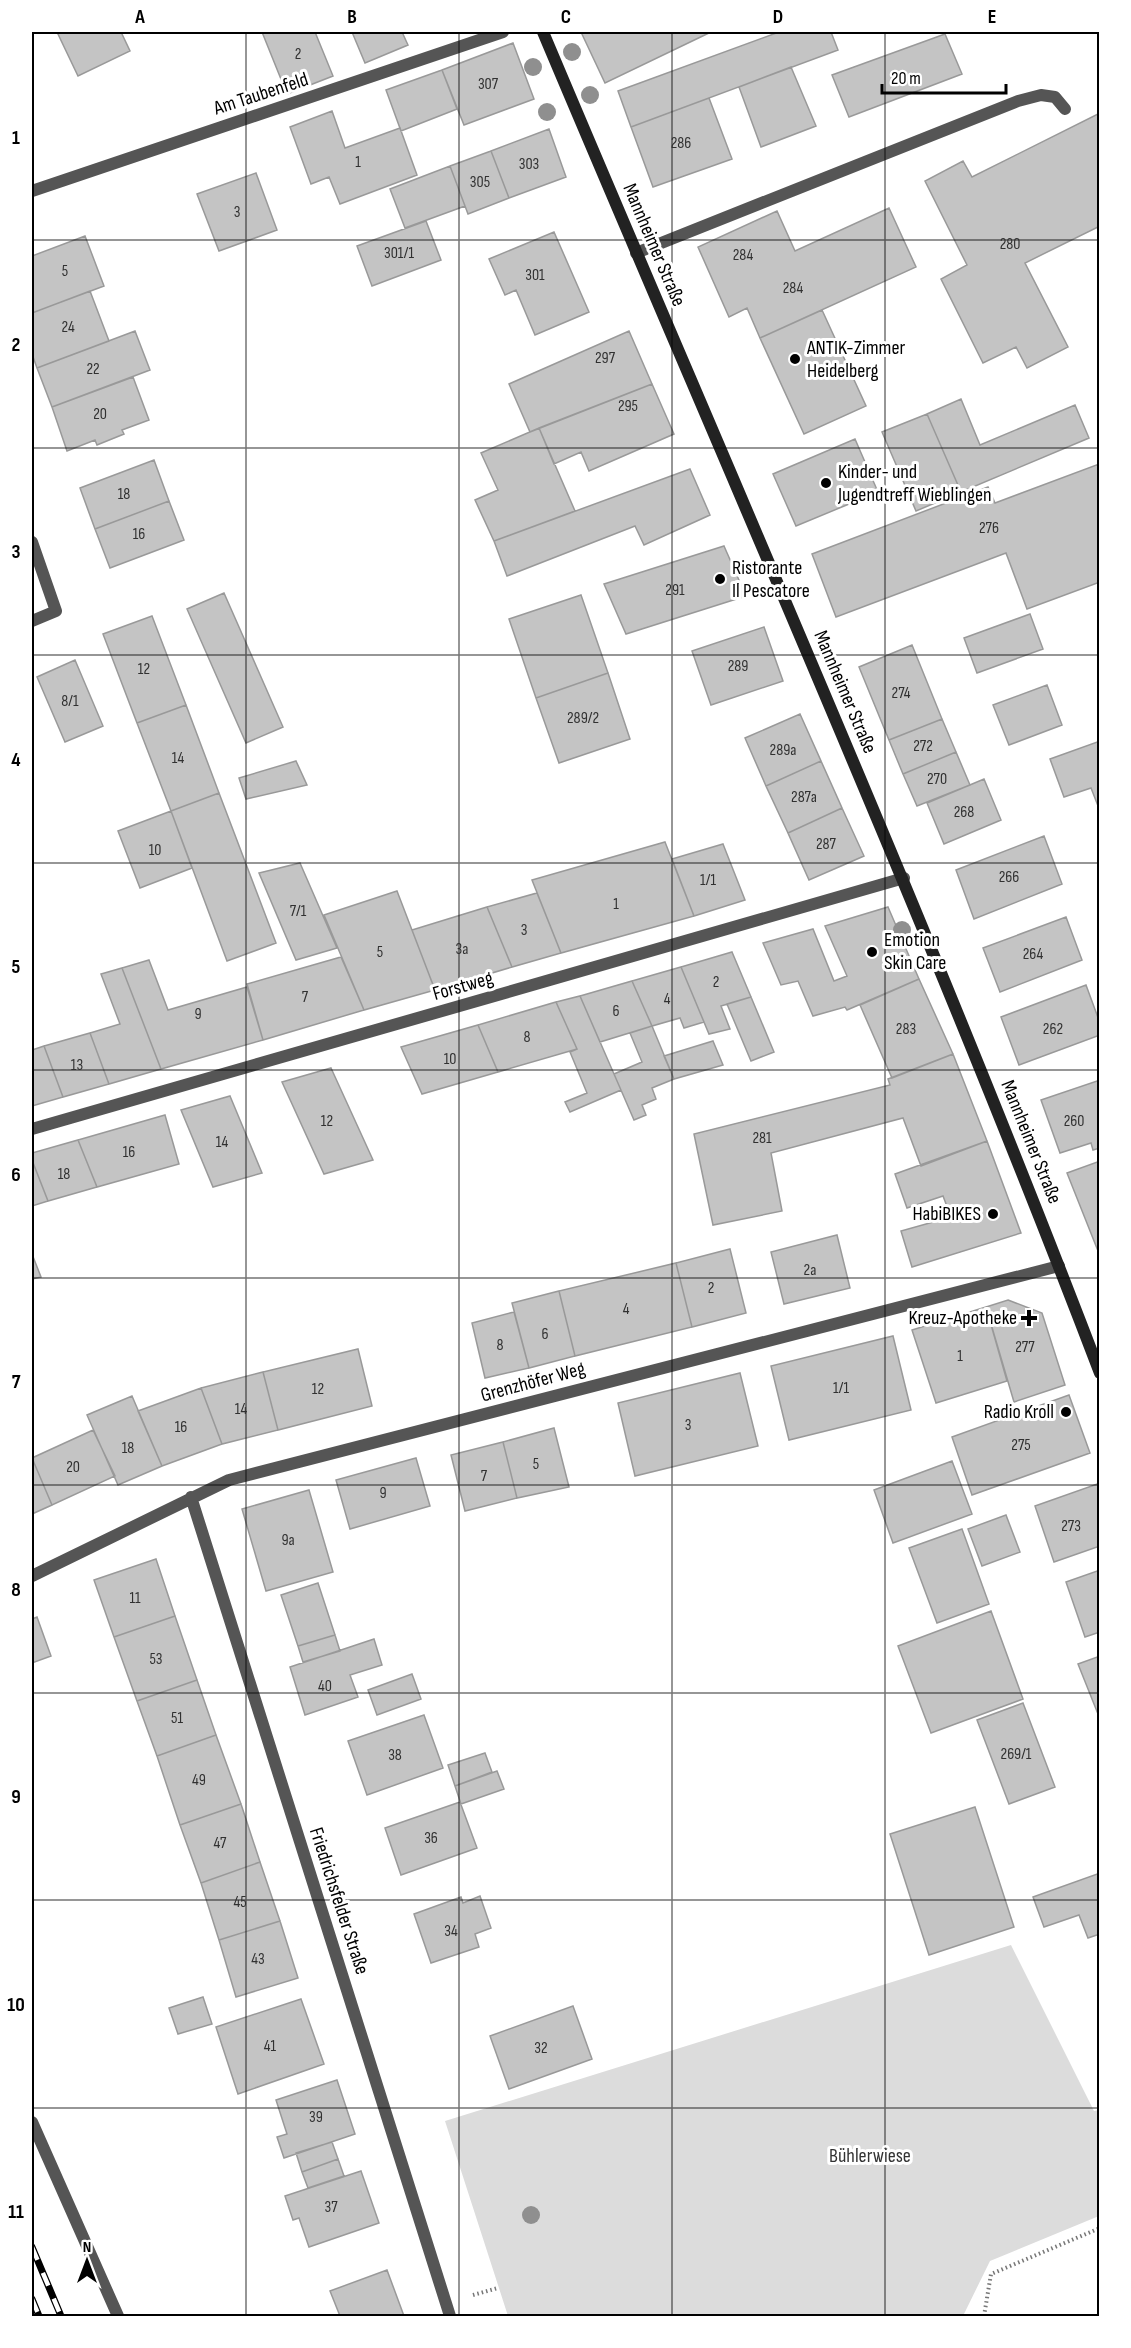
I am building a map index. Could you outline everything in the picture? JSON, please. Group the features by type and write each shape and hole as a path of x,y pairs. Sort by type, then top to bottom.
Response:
{"street":[{"name":"Am Taubenfeld","path":"32,191 272,112 503,32"},
{"name":"Mannheimer Straße","path":"543,32 904,878 1100,1373"},
{"path":"636,253 1018,101 1041,95 1055,97 1065,109"},
{"path":"32,542 56,611 32,621"},
{"name":"Forstweg","path":"32,1129 904,878"},
{"name":"Grenzhöfer Weg","path":"32,1576 190,1497 229,1480 1059,1266"},
{"name":"Friedrichsfelder Straße","path":"190,1497 450,2316"},
{"path":"32,2122 118,2316"}],"path":[{"path":"984,2316 991,2274 1100,2228"}],"green space":[{"name":"Bühlerwiese","path":"1011,1945 1094,2111 1099,2110 1099,2216 990,2261 963,2316 508,2316 445,2121"}],"building":[{"path":"57,32 121,32 130,51 78,76"},
{"path":"262,32 315,32 333,76 287,94"},
{"path":"352,32 402,32 408,45 365,63"},
{"path":"581,32 711,32 605,83"},
{"path":"779,32 831,32 838,50 631,127 618,91"},
{"path":"945,34 962,74 849,117 832,75"},
{"path":"513,43 534,99 464,125 442,70"},
{"path":"791,67 816,126 761,147 739,87"},
{"path":"442,70 457,109 401,131 386,90"},
{"path":"709,98 732,159 653,187 631,127"},
{"path":"332,111 345,148 400,128 417,175 340,204 329,177 311,184 290,127"},
{"path":"1100,113 1100,226 1025,263 1068,347 1027,368 1016,347 983,363 941,279 967,265 925,181 963,161 972,177"},
{"path":"549,129 566,177 509,198 491,151"},
{"path":"491,151 509,198 468,214 450,166"},
{"path":"450,166 465,206 405,228 390,189"},
{"path":"256,173 277,230 219,251 197,194"},
{"path":"889,208 916,267 760,338 747,308 729,317 698,247 777,211 795,251"},
{"path":"426,221 441,260 372,286 357,246"},
{"path":"554,232 589,312 535,335 516,290 505,295 489,259"},
{"path":"85,236 104,286 32,313 32,256"},
{"path":"90,291 109,341 37,368 32,354 32,313"},
{"path":"822,310 866,406 804,434 760,338"},
{"path":"135,331 150,370 52,407 37,368"},
{"path":"629,331 652,384 530,432 509,384"},
{"path":"133,377 149,420 122,430 124,434 97,445 95,440 67,451 52,407"},
{"path":"652,384 674,434 589,471 581,452 554,464 539,428"},
{"path":"961,399 980,445 1075,405 1089,438 961,492 927,414"},
{"path":"927,414 961,492 916,511 882,432"},
{"path":"539,428 575,511 494,541 475,500 498,490 481,453"},
{"name":"Kinder- und Jugendtreff Wieblingen","path":"855,439 878,492 796,526 773,474"},
{"path":"154,460 169,501 95,529 80,488"},
{"path":"1099,464 1100,582 1027,609 1006,553 836,617 812,554 988,487 995,503"},
{"path":"690,469 710,515 644,545 635,526 507,576 494,541"},
{"path":"169,501 184,540 110,568 95,529"},
{"path":"724,546 746,596 626,634 604,584"},
{"path":"224,593 283,727 246,743 187,609"},
{"path":"581,595 608,673 536,698 509,619"},
{"path":"1030,614 1043,649 977,673 964,638"},
{"path":"152,616 186,705 137,723 103,634"},
{"path":"764,627 783,681 711,705 692,651"},
{"path":"912,645 942,719 889,740 859,667"},
{"path":"75,660 103,726 65,742 37,677"},
{"path":"608,673 630,739 559,763 536,698"},
{"path":"1047,685 1062,725 1009,745 993,705"},
{"path":"186,705 219,793 171,811 137,723"},
{"path":"800,714 821,761 766,786 745,738"},
{"path":"942,719 956,752 903,774 889,740"},
{"path":"1100,741 1100,811 1091,788 1064,797 1050,759"},
{"path":"956,752 970,785 917,806 903,774"},
{"path":"296,761 307,785 246,799 239,778"},
{"path":"821,761 842,808 788,833 766,786"},
{"path":"984,779 1001,820 944,844 927,803"},
{"path":"219,793 276,943 227,961 171,811"},
{"path":"842,808 864,856 809,880 788,833"},
{"path":"171,811 192,868 140,888 118,831"},
{"path":"1044,836 1062,884 974,919 956,870"},
{"path":"665,842 694,916 561,953 532,880"},
{"path":"723,844 745,900 694,916 672,859"},
{"path":"300,863 337,948 296,960 259,873"},
{"path":"397,891 435,990 364,1010 324,915"},
{"path":"537,893 561,953 512,967 487,907"},
{"path":"487,907 512,967 435,990 412,930"},
{"path":"888,907 919,979 847,1010 845,1007 813,1016 798,981 781,985 763,943 813,929 834,981 847,976 825,926"},
{"path":"1066,917 1082,960 1000,992 983,948"},
{"path":"732,952 751,997 721,1006 730,1029 709,1034 681,967"},
{"path":"341,957 364,1010 263,1040 247,984"},
{"path":"149,960 168,1010 247,987 263,1040 161,1069 122,968"},
{"path":"681,967 704,1022 684,1028 680,1018 652,1026 632,981"},
{"path":"122,968 161,1069 109,1084 90,1033 120,1024 101,974"},
{"path":"919,979 953,1054 892,1078 860,1005"},
{"path":"632,981 652,1026 600,1042 580,996"},
{"path":"1086,985 1100,1023 1100,1035 1019,1065 1001,1017"},
{"path":"580,996 621,1090 570,1112 565,1102 587,1093 570,1052 577,1049 556,1002"},
{"path":"751,997 774,1052 751,1061 727,1004"},
{"path":"556,1002 577,1049 498,1072 478,1025"},
{"path":"478,1025 498,1072 422,1094 401,1047"},
{"path":"652,1026 674,1079 652,1088 656,1099 642,1105 646,1115 634,1120 614,1074 642,1062 630,1033"},
{"path":"90,1033 109,1084 63,1097 44,1046"},
{"path":"713,1041 723,1065 674,1079 664,1056"},
{"path":"44,1046 63,1097 32,1106 32,1050"},
{"path":"953,1054 987,1141 921,1166 903,1118 771,1153 782,1211 713,1225 694,1134 890,1085 888,1079"},
{"path":"331,1068 373,1160 324,1174 282,1082"},
{"path":"1100,1080 1100,1148 1093,1150 1091,1143 1060,1153 1041,1100"},
{"path":"230,1096 262,1173 213,1187 181,1110"},
{"path":"165,1115 179,1164 97,1187 78,1140"},
{"path":"78,1140 97,1187 48,1201 32,1160 32,1153"},
{"path":"987,1141 1021,1233 912,1267 901,1231 951,1217 943,1196 907,1208 895,1174"},
{"path":"32,1160 48,1201 32,1206"},
{"path":"1100,1161 1100,1256 1067,1173"},
{"path":"837,1235 850,1288 784,1304 771,1252"},
{"path":"730,1249 746,1313 692,1327 676,1263"},
{"path":"32,1254 41,1277 32,1279"},
{"path":"676,1263 692,1327 575,1356 559,1291"},
{"path":"559,1291 575,1356 529,1368 512,1303"},
{"path":"1008,1300 1042,1313 1065,1385 1014,1402 986,1307"},
{"path":"986,1307 1007,1381 936,1403 912,1330"},
{"path":"514,1312 529,1368 485,1378 472,1323"},
{"path":"893,1336 911,1410 789,1440 771,1366"},
{"path":"358,1349 372,1406 278,1430 263,1372"},
{"path":"263,1372 278,1430 222,1444 201,1388"},
{"path":"740,1373 758,1446 635,1476 618,1403"},
{"path":"201,1388 222,1444 162,1466 138,1411"},
{"path":"1069,1395 1090,1453 972,1495 952,1437"},
{"path":"132,1396 162,1466 118,1485 87,1415"},
{"path":"554,1428 569,1487 517,1498 503,1442"},
{"path":"93,1430 115,1476 52,1505 32,1458"},
{"path":"503,1442 517,1498 465,1511 451,1455"},
{"path":"32,1458 52,1505 32,1514"},
{"path":"416,1458 430,1506 350,1529 336,1480"},
{"path":"952,1461 972,1514 893,1543 874,1490"},
{"path":"1100,1483 1100,1546 1054,1562 1035,1506"},
{"path":"309,1490 333,1572 266,1591 242,1509"},
{"path":"1006,1515 1020,1552 982,1566 968,1529"},
{"path":"962,1529 989,1604 937,1623 909,1548"},
{"path":"156,1559 175,1616 114,1637 94,1580"},
{"path":"1100,1570 1100,1632 1085,1637 1066,1582"},
{"path":"318,1583 335,1635 298,1646 281,1595"},
{"path":"991,1611 1023,1699 931,1733 898,1646"},
{"path":"175,1616 197,1680 137,1701 114,1637"},
{"path":"37,1617 51,1656 32,1663 32,1619"},
{"path":"335,1635 340,1651 303,1662 298,1646"},
{"path":"374,1639 382,1665 350,1675 358,1697 305,1715 290,1667"},
{"path":"1100,1656 1100,1719 1078,1664"},
{"path":"412,1674 421,1699 377,1715 368,1690"},
{"path":"197,1680 216,1735 157,1756 137,1701"},
{"path":"1023,1703 1055,1787 1009,1804 977,1720"},
{"path":"424,1715 443,1768 367,1795 348,1741"},
{"path":"216,1735 241,1804 180,1825 157,1756"},
{"path":"485,1753 492,1772 455,1786 448,1765"},
{"path":"497,1771 504,1789 461,1804 455,1786"},
{"path":"460,1802 477,1848 401,1875 385,1828"},
{"path":"241,1804 260,1862 201,1883 180,1825"},
{"path":"975,1807 1014,1927 929,1955 890,1834"},
{"path":"260,1862 280,1921 219,1940 201,1883"},
{"path":"1100,1873 1100,1934 1088,1938 1079,1915 1044,1927 1033,1897"},
{"path":"480,1896 491,1928 475,1934 479,1947 431,1963 414,1914 461,1897 463,1903"},
{"path":"280,1921 298,1978 236,1997 219,1940"},
{"path":"203,1997 212,2024 178,2034 169,2008"},
{"path":"301,1999 324,2064 238,2094 216,2027"},
{"path":"573,2006 592,2059 509,2089 490,2036"},
{"path":"337,2080 355,2134 284,2158 277,2137 287,2134 276,2100"},
{"path":"332,2142 338,2159 302,2172 296,2153"},
{"path":"338,2159 344,2176 308,2188 302,2172"},
{"path":"361,2171 379,2223 309,2247 299,2218 293,2220 285,2196"},
{"path":"387,2270 404,2316 340,2316 330,2291"}],"railway":[{"path":"32,2247 61,2316"},
{"path":"32,2299 39,2316"}],"place":[{"name":"ANTIK-Zimmer Heidelberg","path":"795,359"},
{"name":"Kinder- und Jugendtreff Wieblingen","path":"826,483"},
{"name":"Ristorante Il Pescatore","path":"720,579"},
{"name":"Emotion Skin Care","path":"872,952"},
{"name":"HabiBIKES","path":"993,1214"},
{"name":"Kreuz-Apotheke","path":"1029,1318"},
{"name":"Radio Kroll","path":"1066,1412"}]}
